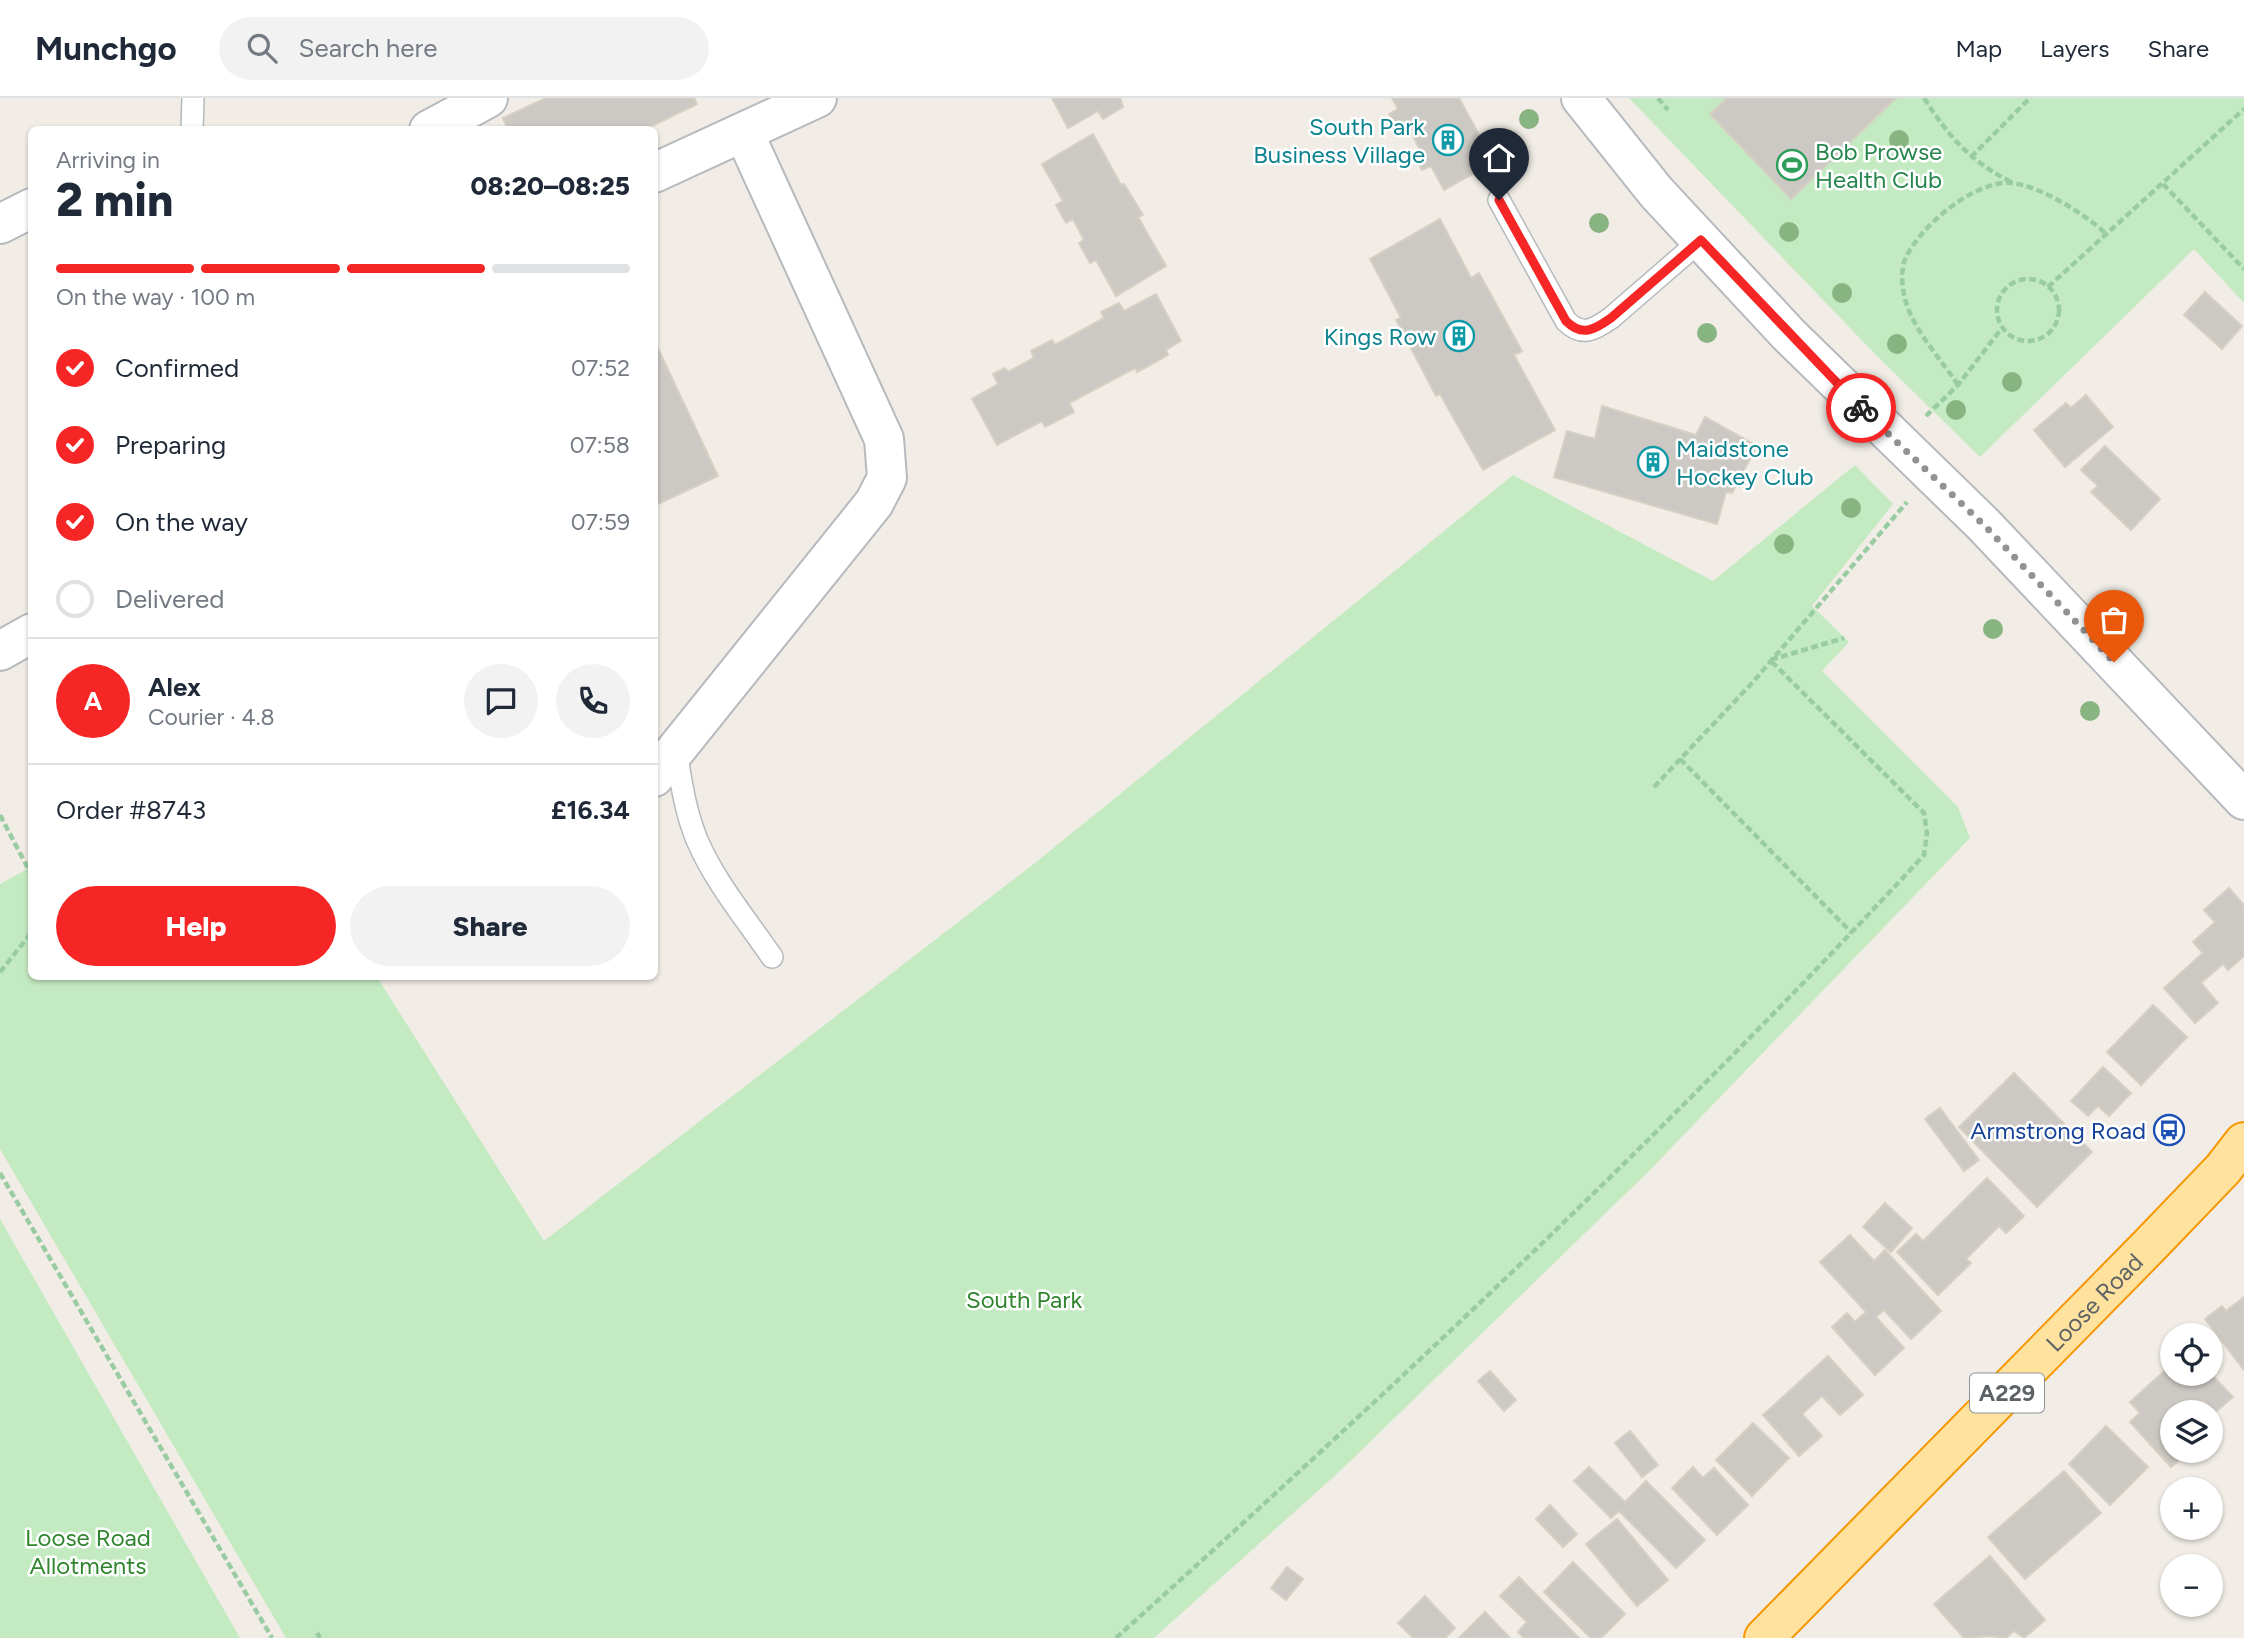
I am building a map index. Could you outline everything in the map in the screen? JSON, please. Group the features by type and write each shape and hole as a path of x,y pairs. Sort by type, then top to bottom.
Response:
{"highway":[{"name":"Loose Road","path":"1764,1638 2150,1245 2223,1169 2244,1142"}],"street":[{"path":"436,126 488,98"},
{"path":"658,171 817,98"},
{"path":"1581,98 1613,142 1789,335 1984,525 2244,800"},
{"path":"665,764 874,503 887,478 884,439 865,392 744,132"},
{"path":"0,224 28,210"},
{"path":"0,651 28,635"}],"lane":[{"path":"192,126 193,98"},
{"path":"1499,200 1566,321 1575,330 1585,332 1597,328 1611,318 1701,240"},
{"path":"665,764 710,867 772,957"}],"path":[{"path":"1658,98 1668,110"},
{"path":"1924,98 1950,135 1979,165 2012,183 2068,206 2105,233"},
{"path":"1971,157 2030,98"},
{"path":"2048,287 2244,109"},
{"path":"1958,386 1909,311 1903,289 1903,265 1932,225 1965,197 1977,190 2012,183"},
{"path":"2164,184 2244,269"},
{"path":"2020,280 2040,282 2048,287 2058,305 2055,326 2048,334 2030,341 2019,340 2002,328 1996,309 2004,290 2020,280"},
{"path":"1918,424 1958,386 2002,328"},
{"path":"1654,787 1770,660 1931,474"},
{"path":"1770,660 1843,638"},
{"path":"1116,1638 1345,1432 1507,1279 1801,988 1924,855 1927,834 1924,813 1770,660"},
{"path":"1680,759 1852,933"},
{"path":"0,815 28,868"},
{"path":"0,972 28,937"},
{"path":"0,1173 272,1638"}],"green space":[{"path":"1629,98 2244,98 2244,303 2194,249 1980,457 1876,355"},
{"name":"South Park","path":"1855,465 1893,504 1812,606 1849,642 1822,671 1958,807 1970,838 1649,1171 1340,1471 1154,1638 286,1638 0,1149 0,884 28,869 28,980 379,980 544,1241 1035,863 1513,475 1713,581"},
{"name":"Loose Road Allotments","path":"0,1219 240,1638 0,1638"}],"building":[{"path":"546,98 694,98 697,104 652,126 506,126 503,118"},
{"path":"1052,98 1120,98 1123,107 1103,119 1098,111 1068,128"},
{"name":"South Park Business Village","path":"1392,98 1459,98 1494,162 1444,190 1431,166 1422,170 1413,153 1420,150 1407,124 1398,129 1389,114 1398,109"},
{"name":"Bob Prowse Health Club","path":"1727,98 1896,98 1791,199 1710,114"},
{"path":"1093,134 1121,185 1124,184 1143,215 1138,217 1166,266 1116,296 1096,260 1090,263 1079,243 1084,240 1073,219 1066,223 1056,205 1063,201 1042,164"},
{"name":"Kings Row","path":"1440,219 1471,278 1479,273 1522,351 1514,355 1555,430 1483,470 1440,394 1436,396 1396,320 1401,318 1370,259"},
{"path":"2205,292 2242,326 2222,349 2184,315"},
{"path":"1156,294 1181,341 1166,350 1168,355 1137,372 1135,368 1069,403 1074,412 1045,427 1042,421 997,445 972,399 998,384 993,374 1005,368 1008,372 1034,358 1031,351 1052,340 1055,345 1104,318 1101,312 1119,303 1124,311"},
{"path":"658,348 718,476 658,504"},
{"path":"2086,395 2113,427 2065,467 2034,430 2066,403 2071,408"},
{"name":"Maidstone Hockey Club","path":"1602,406 1696,435 1705,417 1757,446 1732,493 1726,492 1717,524 1554,477 1567,431 1595,439"},
{"path":"2105,446 2160,499 2131,530 2091,492 2098,486 2081,470"},
{"path":"2229,888 2244,905 2244,956 2228,970 2223,964 2201,983 2218,1003 2195,1023 2164,988 2203,953 2193,942 2215,922 2204,910"},
{"path":"2153,1005 2187,1037 2141,1085 2107,1052"},
{"path":"2103,1067 2131,1093 2109,1116 2098,1106 2088,1116 2071,1101"},
{"path":"2014,1073 2092,1152 2037,1207 1959,1127"},
{"path":"1940,1108 1979,1160 1964,1171 1925,1119"},
{"path":"1987,1178 2024,1216 2006,1233 1999,1226 1966,1259 1971,1263 1938,1295 1897,1252 1916,1234 1923,1241"},
{"path":"1885,1203 1912,1228 1891,1252 1863,1227"},
{"path":"1850,1235 1874,1261 1885,1250 1941,1311 1911,1339 1884,1310 1876,1317 1904,1348 1875,1375 1832,1327 1847,1313 1855,1322 1866,1312 1820,1262"},
{"path":"2244,1297 2244,1370 2223,1343 2223,1323 2208,1323 2205,1319 2222,1306 2226,1311"},
{"path":"1828,1356 1863,1395 1840,1415 1822,1396 1802,1414 1822,1436 1799,1456 1763,1415"},
{"path":"1490,1371 1516,1400 1504,1411 1478,1381"},
{"path":"2160,1375 2160,1386 2222,1386 2233,1397 2223,1405 2223,1400 2160,1400 2160,1455 2130,1422 2140,1413 2130,1402"},
{"path":"1753,1423 1789,1458 1752,1496 1716,1460"},
{"path":"2106,1426 2148,1467 2110,1505 2069,1464"},
{"path":"1630,1431 1658,1465 1642,1477 1615,1443"},
{"path":"1589,1467 1625,1502 1646,1481 1705,1540 1676,1568 1619,1511 1611,1518 1574,1481"},
{"path":"1693,1467 1703,1478 1714,1468 1748,1505 1717,1535 1672,1488"},
{"path":"2064,1471 2101,1513 2025,1579 1988,1537"},
{"path":"1550,1505 1577,1534 1563,1547 1536,1519"},
{"path":"1617,1519 1668,1580 1637,1606 1586,1544"},
{"path":"1990,1556 2045,1620 2024,1638 2014,1631 2006,1638 1964,1638 1934,1604"},
{"path":"1573,1562 1625,1614 1601,1638 1591,1638 1544,1592"},
{"path":"1287,1567 1303,1579 1286,1600 1271,1588"},
{"path":"1519,1577 1579,1638 1524,1638 1518,1632 1527,1622 1500,1596"},
{"path":"1425,1596 1455,1628 1445,1638 1413,1638 1398,1623"},
{"path":"1485,1612 1510,1638 1459,1638"}],"way so far":[{"path":"1861,408 1984,525 2114,662"}],"place":[{"name":"South Park Business Village","path":"1448,140"},
{"name":"Bob Prowse Health Club","path":"1792,165"},
{"name":"Kings Row","path":"1459,336"},
{"name":"Maidstone Hockey Club","path":"1653,462"},
{"name":"Armstrong Road","path":"2169,1130"}],"route":[{"path":"1499,200 1566,321 1575,330 1585,332 1597,328 1611,318 1701,240 1861,408"}]}
